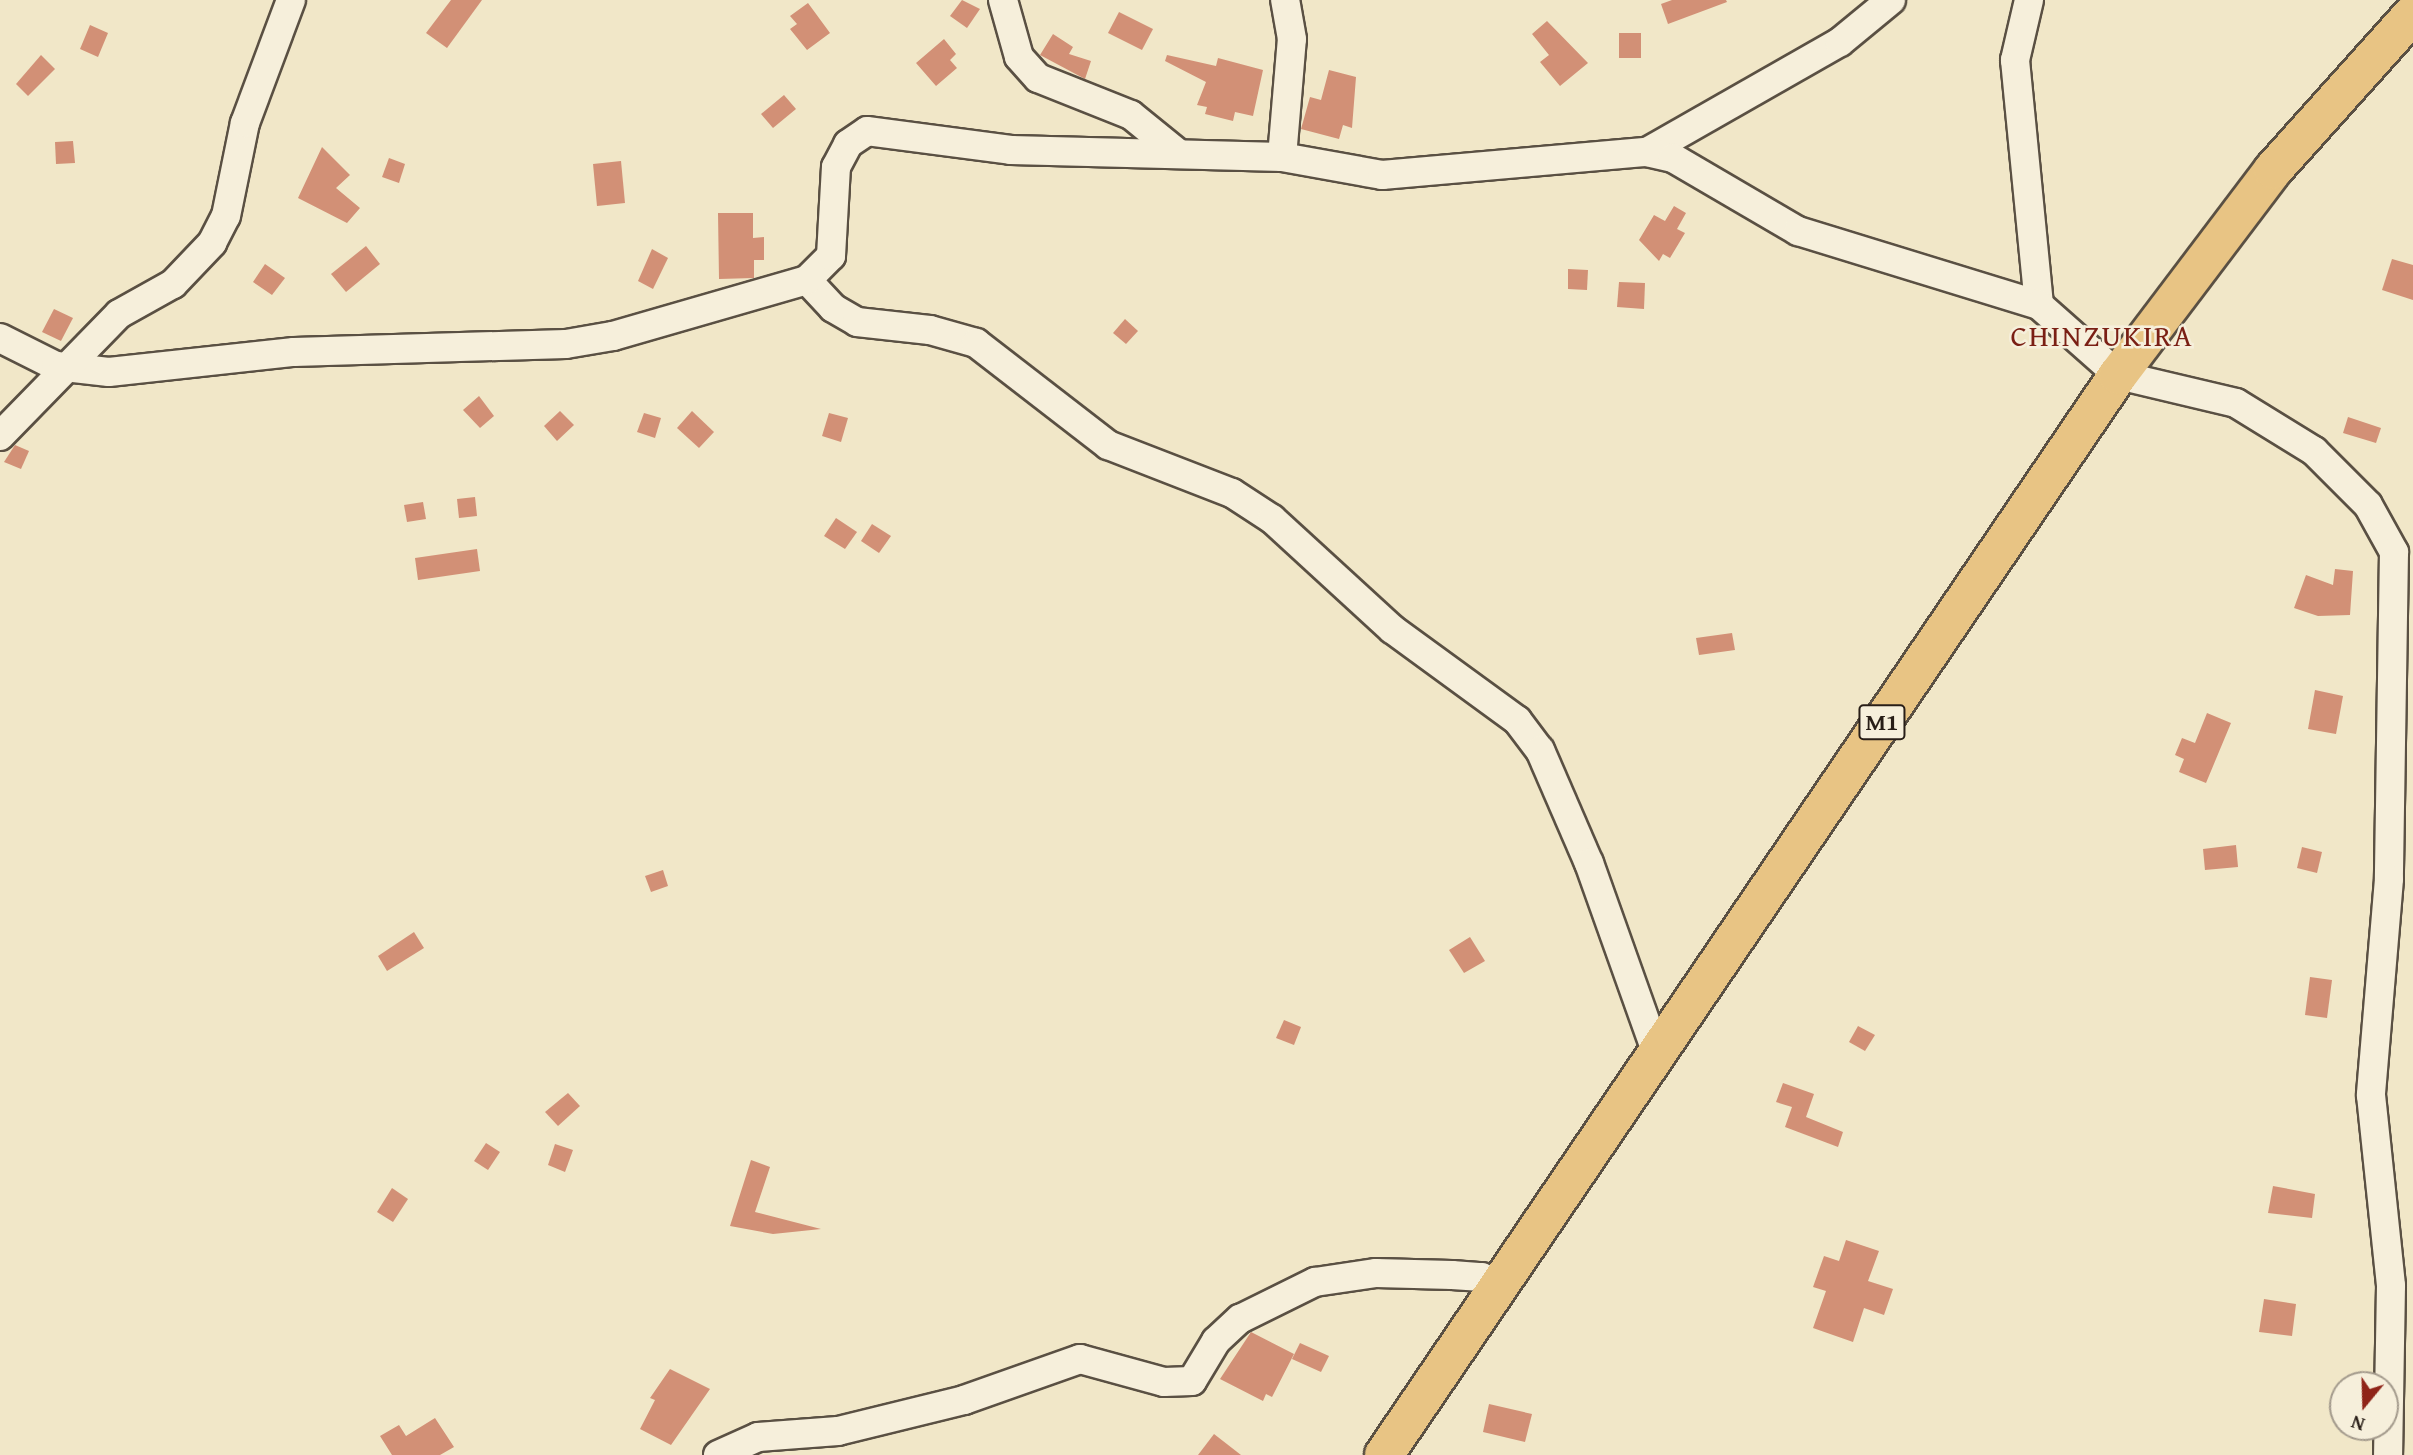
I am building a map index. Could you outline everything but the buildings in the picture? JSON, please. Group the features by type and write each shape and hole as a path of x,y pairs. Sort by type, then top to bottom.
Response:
{"highway":[{"name":"M1","path":"1384,1455 2118,375 2273,170 2413,14"}],"street":[{"path":"0,436 70,369 119,313 173,285 212,243 226,216 245,123 292,0"},
{"path":"1003,0 1019,57 1038,78 1131,115 1179,155"},
{"path":"1282,157 1292,39 1285,0"},
{"path":"1647,152 1840,42 1891,0"},
{"path":"2029,0 2015,60 2039,305"},
{"path":"0,338 70,369 109,372 294,352 565,344 664,323 807,280 831,256 836,167 848,144 867,131 1011,149 1282,157 1381,175 1647,152 1673,158 1798,231 2039,305 2118,375 2236,403 2314,452 2368,505 2404,553 2401,874 2371,1095 2391,1286 2388,1455"},
{"path":"807,280 832,308 857,323 930,330 976,343 1108,445 1232,493 1272,519 1392,629 1517,720 1540,750 1584,851 1657,1054"},
{"path":"718,1455 758,1437 838,1431 964,1400 1080,1359 1164,1382 1192,1381 1216,1341 1240,1319 1315,1282 1376,1273 1482,1276 1497,1289"}],"district":[{"name":"CHINZUKIRA","path":"2102,335"}]}
